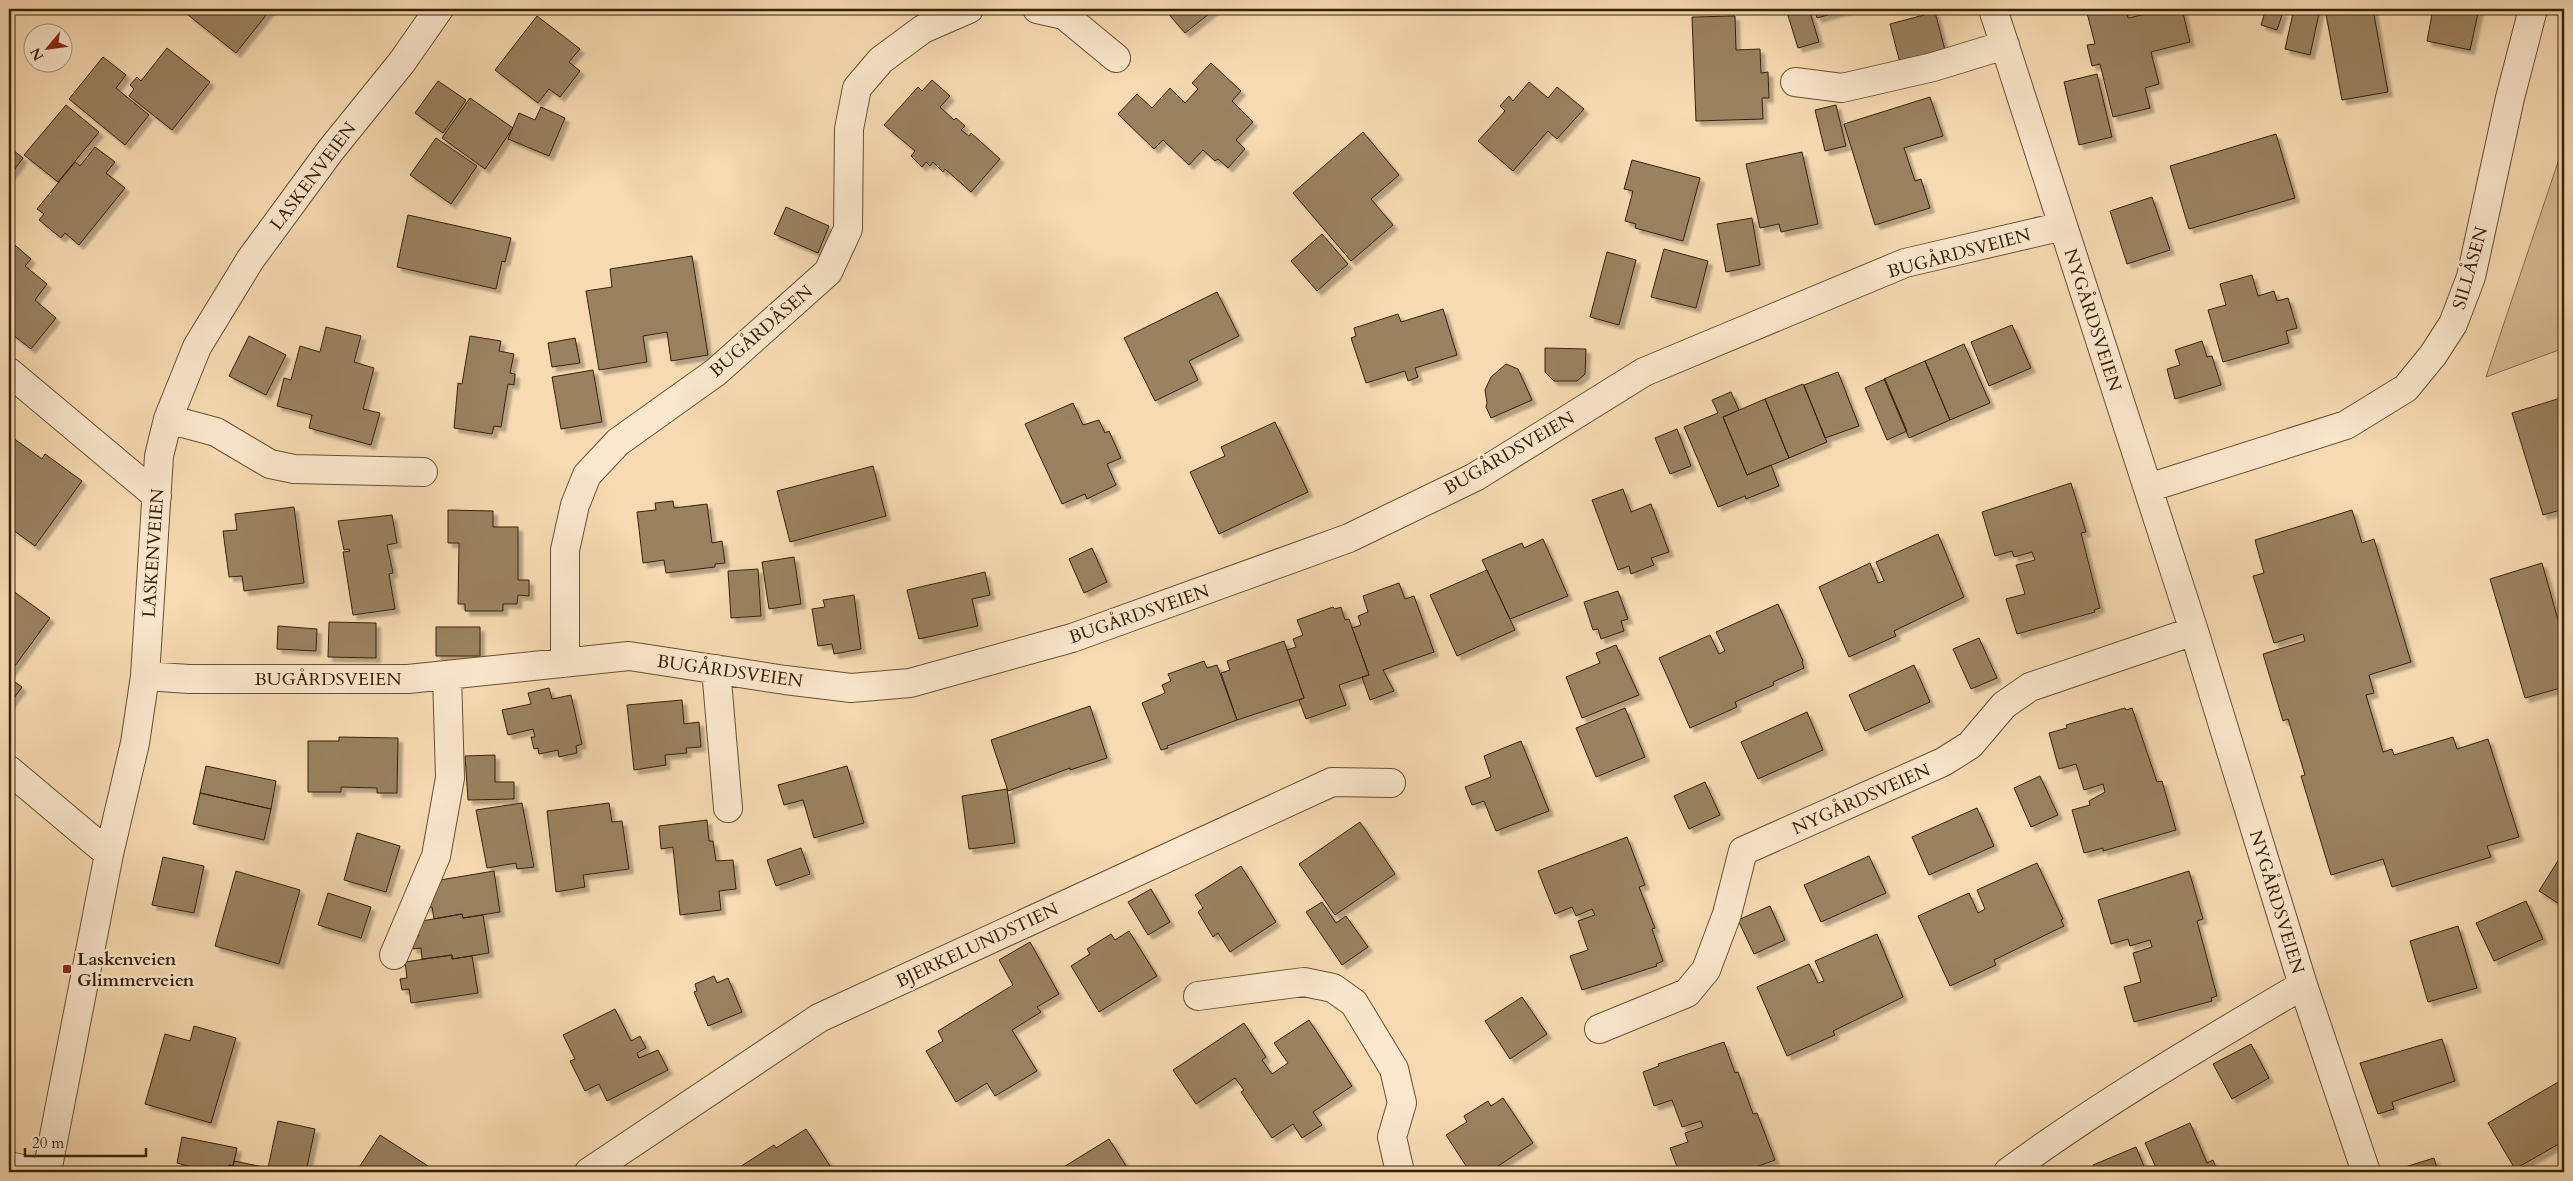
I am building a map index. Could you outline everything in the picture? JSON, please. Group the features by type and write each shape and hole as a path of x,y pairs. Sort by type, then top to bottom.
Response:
{"street":[{"name":"LASKENVEIEN","path":"47,1172 109,854 135,743 145,676 159,456 168,419 197,347 250,260 330,151 402,62 439,9"},
{"name":"BUGÅRDÅSEN","path":"566,663 565,550 575,505 587,475 618,442 716,372 828,272 848,229 848,129 857,88 881,60 923,29 969,9"},
{"path":"1037,9 1064,14 1116,58"},
{"name":"NYGÅRDSVEIEN","path":"1993,9 2194,631 2303,985 2366,1172"},
{"name":"SILLÅSEN","path":"2148,488 2346,426 2406,388 2434,355 2453,324 2470,277 2510,98 2533,9"},
{"path":"1794,82 1842,88 1933,67 2005,44"},
{"name":"BUGÅRDSVEIEN","path":"145,676 189,679 408,679 629,656 851,688 910,683 1072,638 1349,538 1475,477 1644,372 1905,263 2063,226"},
{"path":"9,372 157,496"},
{"path":"168,419 216,432 270,464 294,469 423,472"},
{"name":"NYGÅRDSVEIEN","path":"1598,1029 1687,993 1706,970 1728,914 1744,851 1944,762 1970,745 2004,705 2030,688 2194,631"},
{"path":"716,670 728,808"},
{"path":"394,955 436,856 450,778 447,676"},
{"path":"9,770 109,854"},
{"name":"BJERKELUNDSTIEN","path":"589,1172 819,1018 1332,782 1391,783"},
{"path":"1198,996 1304,982 1333,988 1354,1003 1394,1069 1402,1103 1392,1137 1400,1172"},
{"path":"2008,1172 2043,1146 2183,1056 2303,985"},
{"path":"9,1166 35,1172"}],"shaded area":[{"path":"2564,144 2564,348 2486,377"}],"building":[{"path":"193,9 271,9 236,53 188,15"},
{"path":"1170,9 1215,9 1185,33 1166,11"},
{"path":"1786,9 1809,9 1819,42 1798,48"},
{"path":"1814,9 1849,9 1817,18"},
{"path":"2086,9 2126,9 2128,18 2168,9 2182,9 2190,42 2151,52 2159,84 2145,88 2150,108 2113,117 2100,64 2092,66 2087,45 2095,44"},
{"path":"2266,9 2283,12 2277,30 2261,25"},
{"path":"2294,9 2320,9 2310,55 2285,49"},
{"path":"2325,9 2373,9 2388,92 2342,100"},
{"path":"2433,9 2479,9 2470,50 2427,41"},
{"path":"1935,12 1945,50 1900,63 1890,24"},
{"path":"537,16 580,49 569,62 580,71 560,97 549,89 538,103 495,70"},
{"path":"1735,16 1736,50 1760,49 1761,73 1768,72 1769,98 1762,98 1763,119 1696,121 1692,17"},
{"path":"167,48 210,82 172,130 129,96 134,89 130,85 137,77 141,81"},
{"path":"103,57 126,75 116,88 149,115 125,145 69,99"},
{"path":"1211,63 1241,91 1232,101 1253,122 1236,140 1245,149 1228,168 1218,159 1215,161 1203,150 1189,165 1163,140 1154,149 1118,114 1137,94 1152,108 1170,88 1185,103 1198,89 1192,83"},
{"path":"2097,74 2112,137 2079,145 2064,82"},
{"path":"932,80 950,96 940,107 954,120 956,118 965,126 961,130 969,136 971,133 1000,159 971,192 945,169 943,172 933,162 930,166 926,162 922,167 911,156 915,151 884,125 918,87 922,91"},
{"path":"438,81 466,100 443,133 415,113"},
{"path":"1529,82 1548,98 1557,87 1584,109 1557,139 1548,131 1513,171 1478,141 1505,111 1500,106 1509,96 1513,101"},
{"path":"1930,97 1943,136 1904,148 1915,181 1921,179 1930,208 1875,225 1844,124"},
{"path":"470,98 513,128 485,169 442,138"},
{"path":"66,105 99,132 58,182 24,155"},
{"path":"1836,105 1846,146 1825,151 1815,110"},
{"path":"541,107 565,118 549,156 508,139 519,113 535,120"},
{"path":"1363,132 1399,175 1371,199 1393,225 1351,261 1293,193"},
{"path":"2276,134 2295,198 2189,229 2170,166"},
{"path":"436,138 477,166 451,204 410,175"},
{"path":"9,147 23,158 9,177"},
{"path":"95,147 115,162 106,173 125,188 79,245 65,233 61,238 39,220 44,214 37,209 75,162 80,166"},
{"path":"1802,152 1818,224 1781,232 1779,224 1760,228 1746,164"},
{"path":"1632,160 1700,178 1683,241 1635,228 1636,224 1625,221 1633,191 1624,189"},
{"path":"2152,197 2170,250 2127,264 2110,211"},
{"path":"786,207 829,226 818,253 774,234"},
{"path":"408,215 511,238 505,262 502,261 496,289 397,267"},
{"path":"1752,218 1760,265 1726,272 1717,224"},
{"path":"1322,234 1348,264 1317,291 1291,261"},
{"path":"9,240 31,259 25,266 47,284 35,300 56,318 31,349 9,332"},
{"path":"1664,249 1708,261 1696,308 1651,297"},
{"path":"1607,252 1636,260 1619,325 1590,317"},
{"path":"692,256 708,355 671,361 667,332 643,336 647,362 599,370 586,291 612,287 610,269"},
{"path":"2252,275 2258,296 2274,291 2277,301 2288,298 2297,328 2286,331 2289,343 2223,362 2208,310 2226,305 2220,284"},
{"path":"1217,292 1239,336 1189,361 1198,380 1155,401 1124,338"},
{"path":"1443,309 1457,355 1415,368 1418,377 1408,381 1405,371 1366,383 1351,338 1356,336 1354,328 1398,314 1401,322"},
{"path":"2012,325 2031,368 1989,386 1971,342"},
{"path":"326,327 361,336 354,362 374,368 363,409 380,413 371,445 309,428 312,415 277,406 284,378 291,380 300,346 320,352"},
{"path":"249,336 286,355 266,395 229,376"},
{"path":"470,336 501,341 499,351 514,354 510,373 515,374 514,385 508,384 501,427 494,426 492,434 454,428 458,383 462,384"},
{"path":"575,338 580,363 552,367 548,343"},
{"path":"2202,341 2207,357 2212,356 2221,385 2175,399 2167,369 2180,365 2175,350"},
{"path":"1964,344 1990,403 1950,420 1925,361"},
{"path":"1545,348 1586,349 1585,374 1577,381 1554,381 1545,372"},
{"path":"1925,361 1950,420 1909,438 1884,379"},
{"path":"1506,364 1518,369 1532,400 1491,418 1486,407 1485,390 1491,377"},
{"path":"593,370 602,422 561,429 552,377"},
{"path":"1838,372 1859,426 1825,438 1804,385"},
{"path":"1885,379 1907,431 1887,440 1865,388"},
{"path":"1803,384 1827,442 1789,458 1765,399"},
{"path":"1731,392 1739,410 1723,417 1747,475 1771,465 1779,486 1746,499 1745,496 1718,507 1684,427 1718,413 1712,400"},
{"path":"2564,397 2564,509 2543,515 2512,413"},
{"path":"1765,399 1789,458 1747,475 1723,417"},
{"path":"1073,403 1083,425 1099,420 1105,433 1109,431 1121,458 1107,464 1116,485 1087,499 1085,494 1062,504 1025,424"},
{"path":"1275,422 1308,492 1219,534 1190,472 1225,456 1221,447"},
{"path":"1677,429 1691,466 1670,474 1655,438"},
{"path":"9,435 42,459 45,454 82,481 35,546 9,527"},
{"path":"873,466 886,516 790,542 777,491"},
{"path":"2071,483 2086,532 2081,533 2100,608 2094,610 2095,612 2017,634 2006,599 2025,594 2016,565 2035,560 2032,552 2014,557 2012,551 1995,556 1982,512"},
{"path":"1623,489 1631,512 1651,504 1669,552 1651,558 1654,565 1631,574 1629,566 1618,570 1592,500"},
{"path":"673,501 674,508 707,504 712,543 722,541 725,563 715,564 715,567 666,573 664,560 643,563 637,512 656,510 655,503"},
{"path":"294,507 304,583 244,591 242,576 229,577 223,531 237,530 235,514"},
{"path":"448,510 493,511 493,527 518,527 518,580 529,580 529,596 518,595 517,604 503,604 503,611 465,611 465,604 458,604 459,543 448,543"},
{"path":"2352,510 2362,543 2374,539 2411,662 2369,675 2374,693 2366,695 2383,752 2392,749 2394,755 2453,737 2457,749 2488,739 2519,837 2487,846 2491,857 2392,887 2383,859 2331,875 2301,776 2305,775 2288,719 2283,721 2263,654 2305,641 2303,634 2274,643 2253,576 2264,573 2255,540"},
{"path":"392,515 397,543 387,545 393,573 389,574 395,609 353,615 343,552 350,551 349,549 344,550 338,521"},
{"path":"1938,534 1964,597 1894,631 1896,636 1849,657 1819,587 1870,563 1878,583 1884,581 1876,562"},
{"path":"1543,539 1568,596 1510,619 1482,560 1522,543 1524,548"},
{"path":"1092,548 1107,582 1084,593 1069,559"},
{"path":"794,557 801,604 769,609 762,562"},
{"path":"2542,563 2564,641 2564,687 2525,698 2490,579"},
{"path":"758,569 761,616 731,618 728,571"},
{"path":"1487,570 1515,630 1457,656 1430,595"},
{"path":"985,572 990,595 972,599 978,626 919,639 907,590"},
{"path":"1399,583 1405,599 1414,596 1434,652 1383,670 1394,691 1370,700 1362,677 1369,675 1352,628 1361,625 1358,616 1368,612 1363,596"},
{"path":"9,588 50,618 9,674"},
{"path":"1618,591 1628,619 1621,621 1624,631 1601,639 1598,629 1593,630 1584,602"},
{"path":"854,595 861,649 834,654 832,644 818,646 812,609 825,607 823,600"},
{"path":"1778,604 1803,661 1804,668 1773,682 1774,685 1735,702 1737,707 1690,728 1659,658 1710,635 1719,654 1725,651 1716,632"},
{"path":"1333,607 1335,609 1341,607 1345,620 1349,619 1369,675 1339,685 1346,705 1306,719 1299,700 1304,698 1287,650 1296,647 1293,639 1303,635 1297,620"},
{"path":"329,622 376,623 376,658 328,657"},
{"path":"278,626 317,629 316,651 277,649"},
{"path":"436,627 480,627 480,656 436,656"},
{"path":"1979,638 1997,678 1971,689 1953,649"},
{"path":"1284,641 1304,698 1237,720 1221,673 1230,670 1227,661"},
{"path":"1616,645 1639,695 1582,718 1566,677 1600,663 1596,653"},
{"path":"1204,661 1207,668 1217,665 1237,720 1167,746 1168,748 1161,750 1142,703 1165,693 1162,685 1171,681 1168,674"},
{"path":"1914,665 1930,702 1865,731 1849,695"},
{"path":"9,678 22,687 9,705"},
{"path":"549,688 552,699 571,695 582,744 576,746 577,753 559,757 558,750 539,754 538,748 534,749 531,737 535,737 533,729 508,735 502,710 531,704 528,693"},
{"path":"682,700 684,724 699,722 701,747 686,748 687,753 665,755 666,765 634,770 627,705"},
{"path":"1090,706 1107,758 1070,770 1070,768 1008,791 991,740"},
{"path":"1625,708 1645,757 1596,777 1576,728"},
{"path":"2125,708 2126,710 2132,708 2157,782 2162,781 2176,830 2103,851 2103,848 2084,853 2072,810 2090,805 2089,801 2105,792 2103,784 2084,790 2076,764 2059,769 2049,733 2067,728 2066,725"},
{"path":"1807,712 1823,750 1758,779 1741,742"},
{"path":"339,737 398,738 397,793 377,793 377,788 341,787 341,792 308,792 308,741 339,741"},
{"path":"1521,741 1549,811 1496,831 1484,801 1472,805 1465,787 1491,777 1484,756"},
{"path":"495,755 495,782 514,782 514,799 468,800 465,756"},
{"path":"206,766 276,781 271,809 200,793"},
{"path":"847,766 864,823 814,838 803,800 784,805 778,785"},
{"path":"2040,776 2058,815 2031,827 2014,788"},
{"path":"1705,782 1720,815 1689,829 1674,796"},
{"path":"1007,789 1015,843 969,849 962,796"},
{"path":"200,793 271,809 264,840 193,824"},
{"path":"522,803 534,867 517,869 516,863 487,868 476,810"},
{"path":"609,803 612,822 622,821 629,869 583,875 585,887 556,892 547,811"},
{"path":"1977,808 1994,846 1929,875 1912,837"},
{"path":"707,820 709,841 713,841 716,861 733,860 736,889 719,891 721,910 680,915 673,847 661,849 659,826"},
{"path":"1360,822 1395,874 1335,915 1299,864"},
{"path":"357,833 400,846 386,892 344,880"},
{"path":"1627,837 1645,885 1639,887 1655,928 1652,929 1663,961 1656,964 1657,966 1582,990 1570,956 1588,950 1578,921 1595,915 1592,909 1576,916 1572,907 1555,914 1538,871"},
{"path":"801,848 810,874 776,886 767,860"},
{"path":"2564,851 2564,907 2539,891"},
{"path":"1869,856 1886,893 1821,922 1804,885"},
{"path":"163,857 204,866 194,913 152,905"},
{"path":"2037,863 2063,919 2061,920 2064,926 1994,960 1996,965 1950,986 1918,916 1969,893 1978,913 1985,909 1977,890"},
{"path":"1241,866 1276,922 1230,952 1218,933 1213,937 1198,912 1203,908 1195,895"},
{"path":"236,871 300,890 279,964 215,946"},
{"path":"494,871 500,912 463,918 462,914 434,919 432,907 425,908 428,882"},
{"path":"2189,871 2203,919 2197,921 2217,996 2211,998 2212,1001 2134,1022 2124,987 2141,982 2133,953 2152,947 2150,940 2130,946 2128,939 2111,944 2098,900"},
{"path":"1151,889 1170,922 1148,935 1128,902"},
{"path":"328,893 371,907 361,938 318,925"},
{"path":"2526,901 2543,939 2494,961 2476,923"},
{"path":"1322,902 1336,923 1346,916 1368,947 1342,965 1306,912"},
{"path":"1770,906 1785,940 1754,954 1738,920"},
{"path":"462,914 463,918 483,915 489,953 452,959 452,955 422,959 421,948 413,949 411,937 419,936 416,922"},
{"path":"2458,926 2477,988 2428,1002 2410,941"},
{"path":"1129,931 1157,976 1099,1012 1071,966 1090,954 1087,949 1111,934 1115,940"},
{"path":"1877,934 1903,997 1833,1031 1835,1035 1787,1056 1757,987 1809,964 1818,983 1824,981 1815,961"},
{"path":"1030,942 1059,994 1037,1007 1041,1012 1012,1030 1037,1071 995,1096 987,1083 956,1102 926,1051 943,1041 938,1031 1013,985 999,960"},
{"path":"452,955 452,959 472,956 478,993 411,1003 409,989 402,990 400,979 407,978 405,962"},
{"path":"714,976 717,983 728,978 742,1012 708,1026 694,992 697,991 695,984"},
{"path":"1522,997 1547,1034 1510,1059 1485,1021"},
{"path":"615,1009 631,1041 640,1036 646,1048 637,1053 639,1058 658,1050 668,1070 607,1101 599,1084 585,1091 570,1061 575,1059 563,1035"},
{"path":"1309,1020 1352,1086 1313,1112 1322,1125 1302,1138 1293,1124 1272,1138 1241,1092 1244,1090 1235,1078 1196,1104 1173,1070 1244,1023 1266,1057 1262,1060 1272,1074 1288,1063 1274,1043"},
{"path":"194,1026 236,1038 211,1123 145,1104 165,1034 190,1041"},
{"path":"2442,1039 2455,1081 2392,1102 2394,1109 2378,1114 2360,1063"},
{"path":"1724,1042 1735,1073 1738,1072 1753,1114 1757,1113 1775,1160 1742,1172 1679,1172 1670,1148 1688,1142 1685,1133 1703,1127 1701,1121 1682,1127 1672,1100 1654,1106 1643,1072 1659,1066 1658,1064"},
{"path":"2251,1044 2269,1078 2232,1099 2213,1064"},
{"path":"2560,1081 2564,1089 2564,1141 2515,1169 2488,1123"},
{"path":"1503,1098 1533,1143 1489,1172 1470,1172 1446,1135 1467,1122 1464,1116 1488,1101 1491,1106"},
{"path":"278,1121 315,1129 306,1172 227,1172 229,1165 233,1166 234,1161 268,1168"},
{"path":"2190,1123 2207,1163 2213,1160 2218,1172 2158,1172 2145,1143"},
{"path":"806,1129 834,1172 732,1172 774,1145 776,1148"},
{"path":"380,1135 428,1166 424,1172 356,1172"},
{"path":"182,1137 237,1148 233,1166 229,1165 227,1172 211,1172 177,1163"},
{"path":"1109,1139 1130,1172 1065,1172 1062,1168"},
{"path":"2136,1147 2146,1171 2096,1172 2093,1165"},
{"path":"2434,1158 2438,1172 2392,1172 2392,1171"}],"place":[{"name":"Laskenveien Glimmerveien","path":"67,969"}]}
